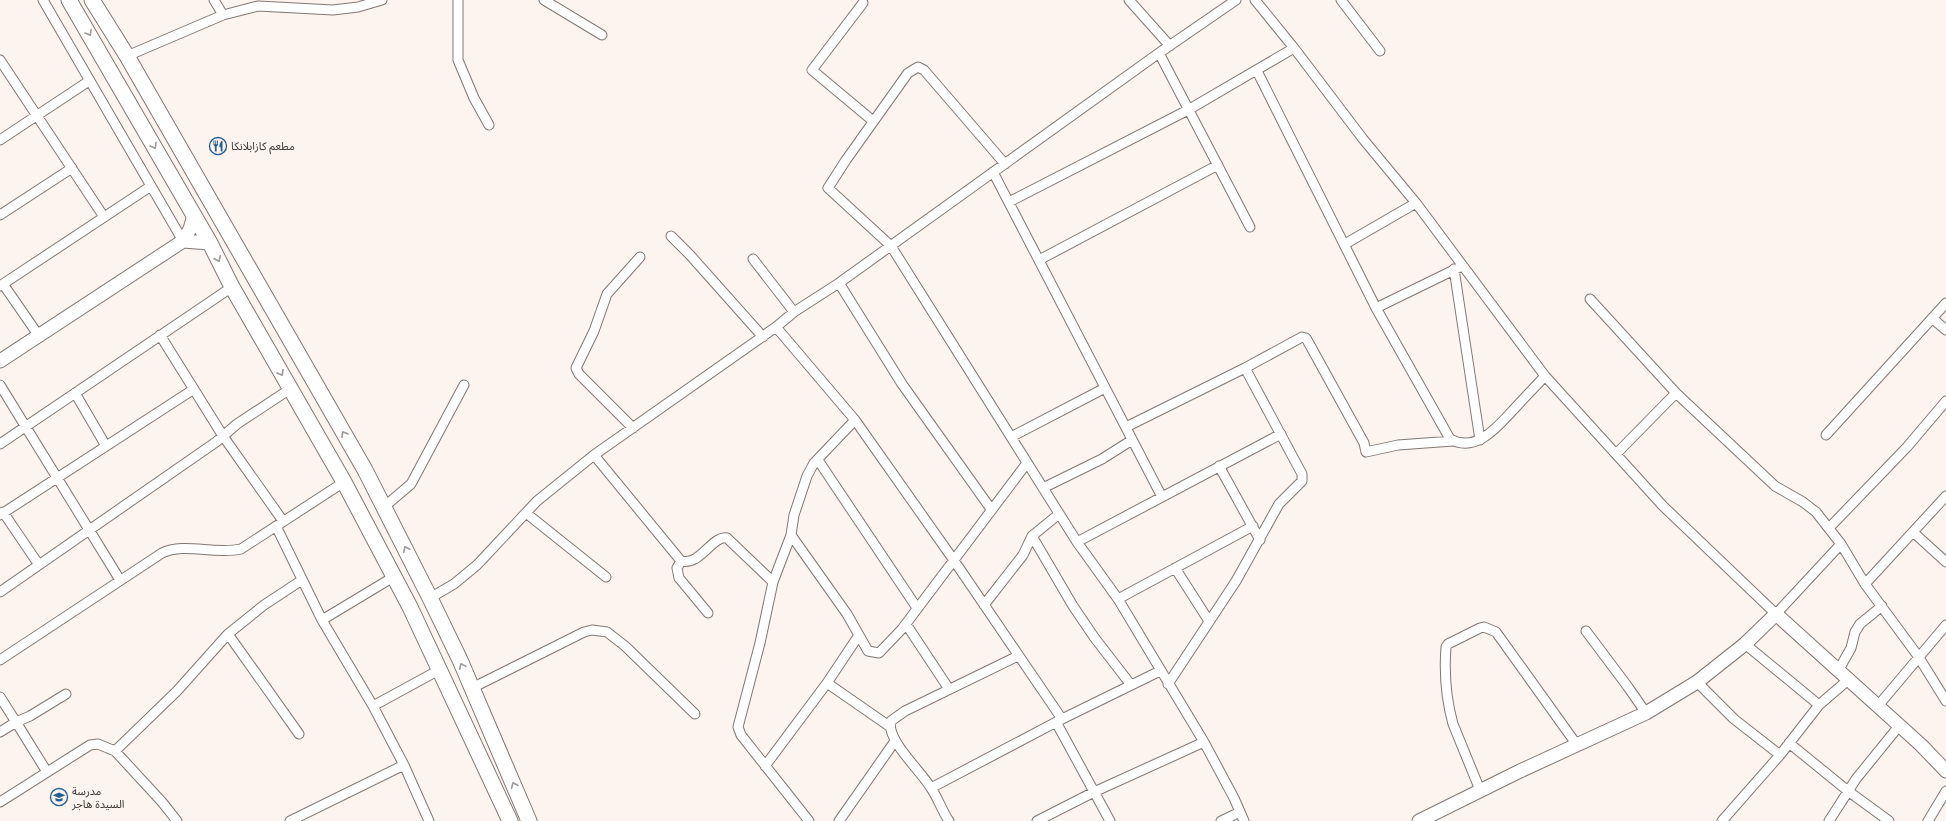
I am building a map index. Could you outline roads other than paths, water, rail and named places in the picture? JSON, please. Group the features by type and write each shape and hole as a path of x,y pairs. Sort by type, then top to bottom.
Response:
{"main road":[{"path":"69,0 210,242 232,287 344,482 395,576 510,821"},
{"path":"92,0 127,56 366,470 430,598 472,688 529,821"}],"street":[{"path":"43,0 184,241"},
{"path":"214,0 223,15"},
{"path":"127,56 223,15 257,3 305,4 320,10 333,10 358,7 382,0"},
{"path":"458,0 458,60 474,98 489,125"},
{"path":"544,0 602,35"},
{"path":"1129,0 1170,46"},
{"path":"430,598 454,584 477,565 548,492 594,455 763,337 794,312 839,283 1159,53 1236,0"},
{"path":"1255,0 1294,48 1363,139 1416,203 1545,376 1663,506 1776,614 1877,707 1921,745 1946,771"},
{"path":"1341,0 1380,51"},
{"path":"863,3 812,70 873,121"},
{"path":"1009,202 1188,110 1294,48"},
{"path":"1159,53 1250,227"},
{"path":"1,64 37,115 104,217"},
{"path":"1005,164 924,70 918,67 908,73 873,121 828,188 891,246 1077,542 1118,599 1204,742 1244,821"},
{"path":"1257,71 1376,308 1446,434 1453,440"},
{"path":"0,140 89,81"},
{"path":"1039,260 1218,165"},
{"path":"0,215 72,168"},
{"path":"993,172 1162,497"},
{"path":"39,336 1,285 151,186"},
{"path":"1345,244 1416,203"},
{"path":"0,361 184,241 190,229 194,215"},
{"path":"671,236 710,276 763,337"},
{"path":"184,241 210,242"},
{"path":"633,428 579,374 576,368 594,331 607,294 640,257"},
{"path":"753,259 794,312"},
{"path":"1376,308 1454,269 1464,266"},
{"path":"1454,269 1480,440"},
{"path":"839,283 902,384 991,509"},
{"path":"0,444 232,287"},
{"path":"1590,299 1676,393 1775,486 1803,502 1816,512 1841,544 1866,584 1918,656 1946,701"},
{"path":"1826,435 1946,303"},
{"path":"1932,318 1946,330"},
{"path":"776,327 855,420 953,559 1018,656 1059,721 1110,821"},
{"path":"160,335 279,523 302,580 322,620 404,765 428,821"},
{"path":"1126,427 1304,337 1364,443 1366,452 1398,445 1453,440 1464,443 1480,440 1493,431 1545,376"},
{"path":"1168,684 1236,581 1279,504 1301,483 1303,477 1245,368"},
{"path":"0,385 120,580"},
{"path":"384,507 411,484 464,385"},
{"path":"0,592 88,529 224,436 236,424 290,388"},
{"path":"1011,437 1105,388"},
{"path":"39,565 2,514 194,389"},
{"path":"75,393 106,446"},
{"path":"1616,454 1676,393"},
{"path":"1829,528 1907,447 1946,401"},
{"path":"809,821 741,735 738,727 773,582 791,535 794,515 807,476 818,460 855,420"},
{"path":"1077,542 1281,434"},
{"path":"1043,488 1102,459 1132,440"},
{"path":"594,455 681,561"},
{"path":"818,460 917,608"},
{"path":"791,535 847,614 868,651 879,653 906,624 953,559 1027,463"},
{"path":"1219,466 1260,540"},
{"path":"0,660 120,580 170,549 178,547 206,551 234,551 241,549 344,482"},
{"path":"1866,584 1946,496"},
{"path":"526,513 606,577"},
{"path":"984,605 1023,555 1032,536 1059,514"},
{"path":"1118,599 1253,526"},
{"path":"1913,532 1946,562"},
{"path":"1032,536 1073,606 1094,637 1131,685"},
{"path":"681,561 691,560 720,539 727,538 773,582"},
{"path":"1419,821 1480,790 1646,713 1697,682 1746,644 1841,544"},
{"path":"681,561 677,568 679,578 708,613"},
{"path":"1175,568 1209,621"},
{"path":"322,620 395,576"},
{"path":"115,751 177,691 228,634 264,605 302,580"},
{"path":"1727,820 1843,675 1855,632 1860,624 1882,606"},
{"path":"906,624 949,689"},
{"path":"1877,707 1946,624"},
{"path":"1480,790 1453,724 1450,713 1445,671 1447,646 1480,628 1484,627 1496,632 1577,745"},
{"path":"472,688 584,632 599,630 606,632 625,646 695,714"},
{"path":"1586,631 1646,713"},
{"path":"228,634 299,734"},
{"path":"765,766 827,683 859,635"},
{"path":"1746,644 1819,704"},
{"path":"949,821 931,788 895,741 889,726 891,721 905,711 1018,656"},
{"path":"372,706 440,670"},
{"path":"931,788 1059,721 1160,671"},
{"path":"1697,682 1734,719 1780,755"},
{"path":"827,683 889,726"},
{"path":"0,732 16,722 42,710 66,694"},
{"path":"0,698 47,772"},
{"path":"1829,821 1848,790 1899,726"},
{"path":"839,821 895,741"},
{"path":"1037,821 1094,792 1204,742"},
{"path":"1789,743 1889,821"},
{"path":"0,802 90,745 98,744 115,751 162,802 176,821"},
{"path":"290,821 404,765"},
{"path":"1928,821 1946,791"},
{"path":"1221,821 1240,812"}],"place":[{"name":"مطعم كازابلانكا","path":"218,146"},
{"name":"مدرسة السيدة هاجر","path":"59,797"}]}
